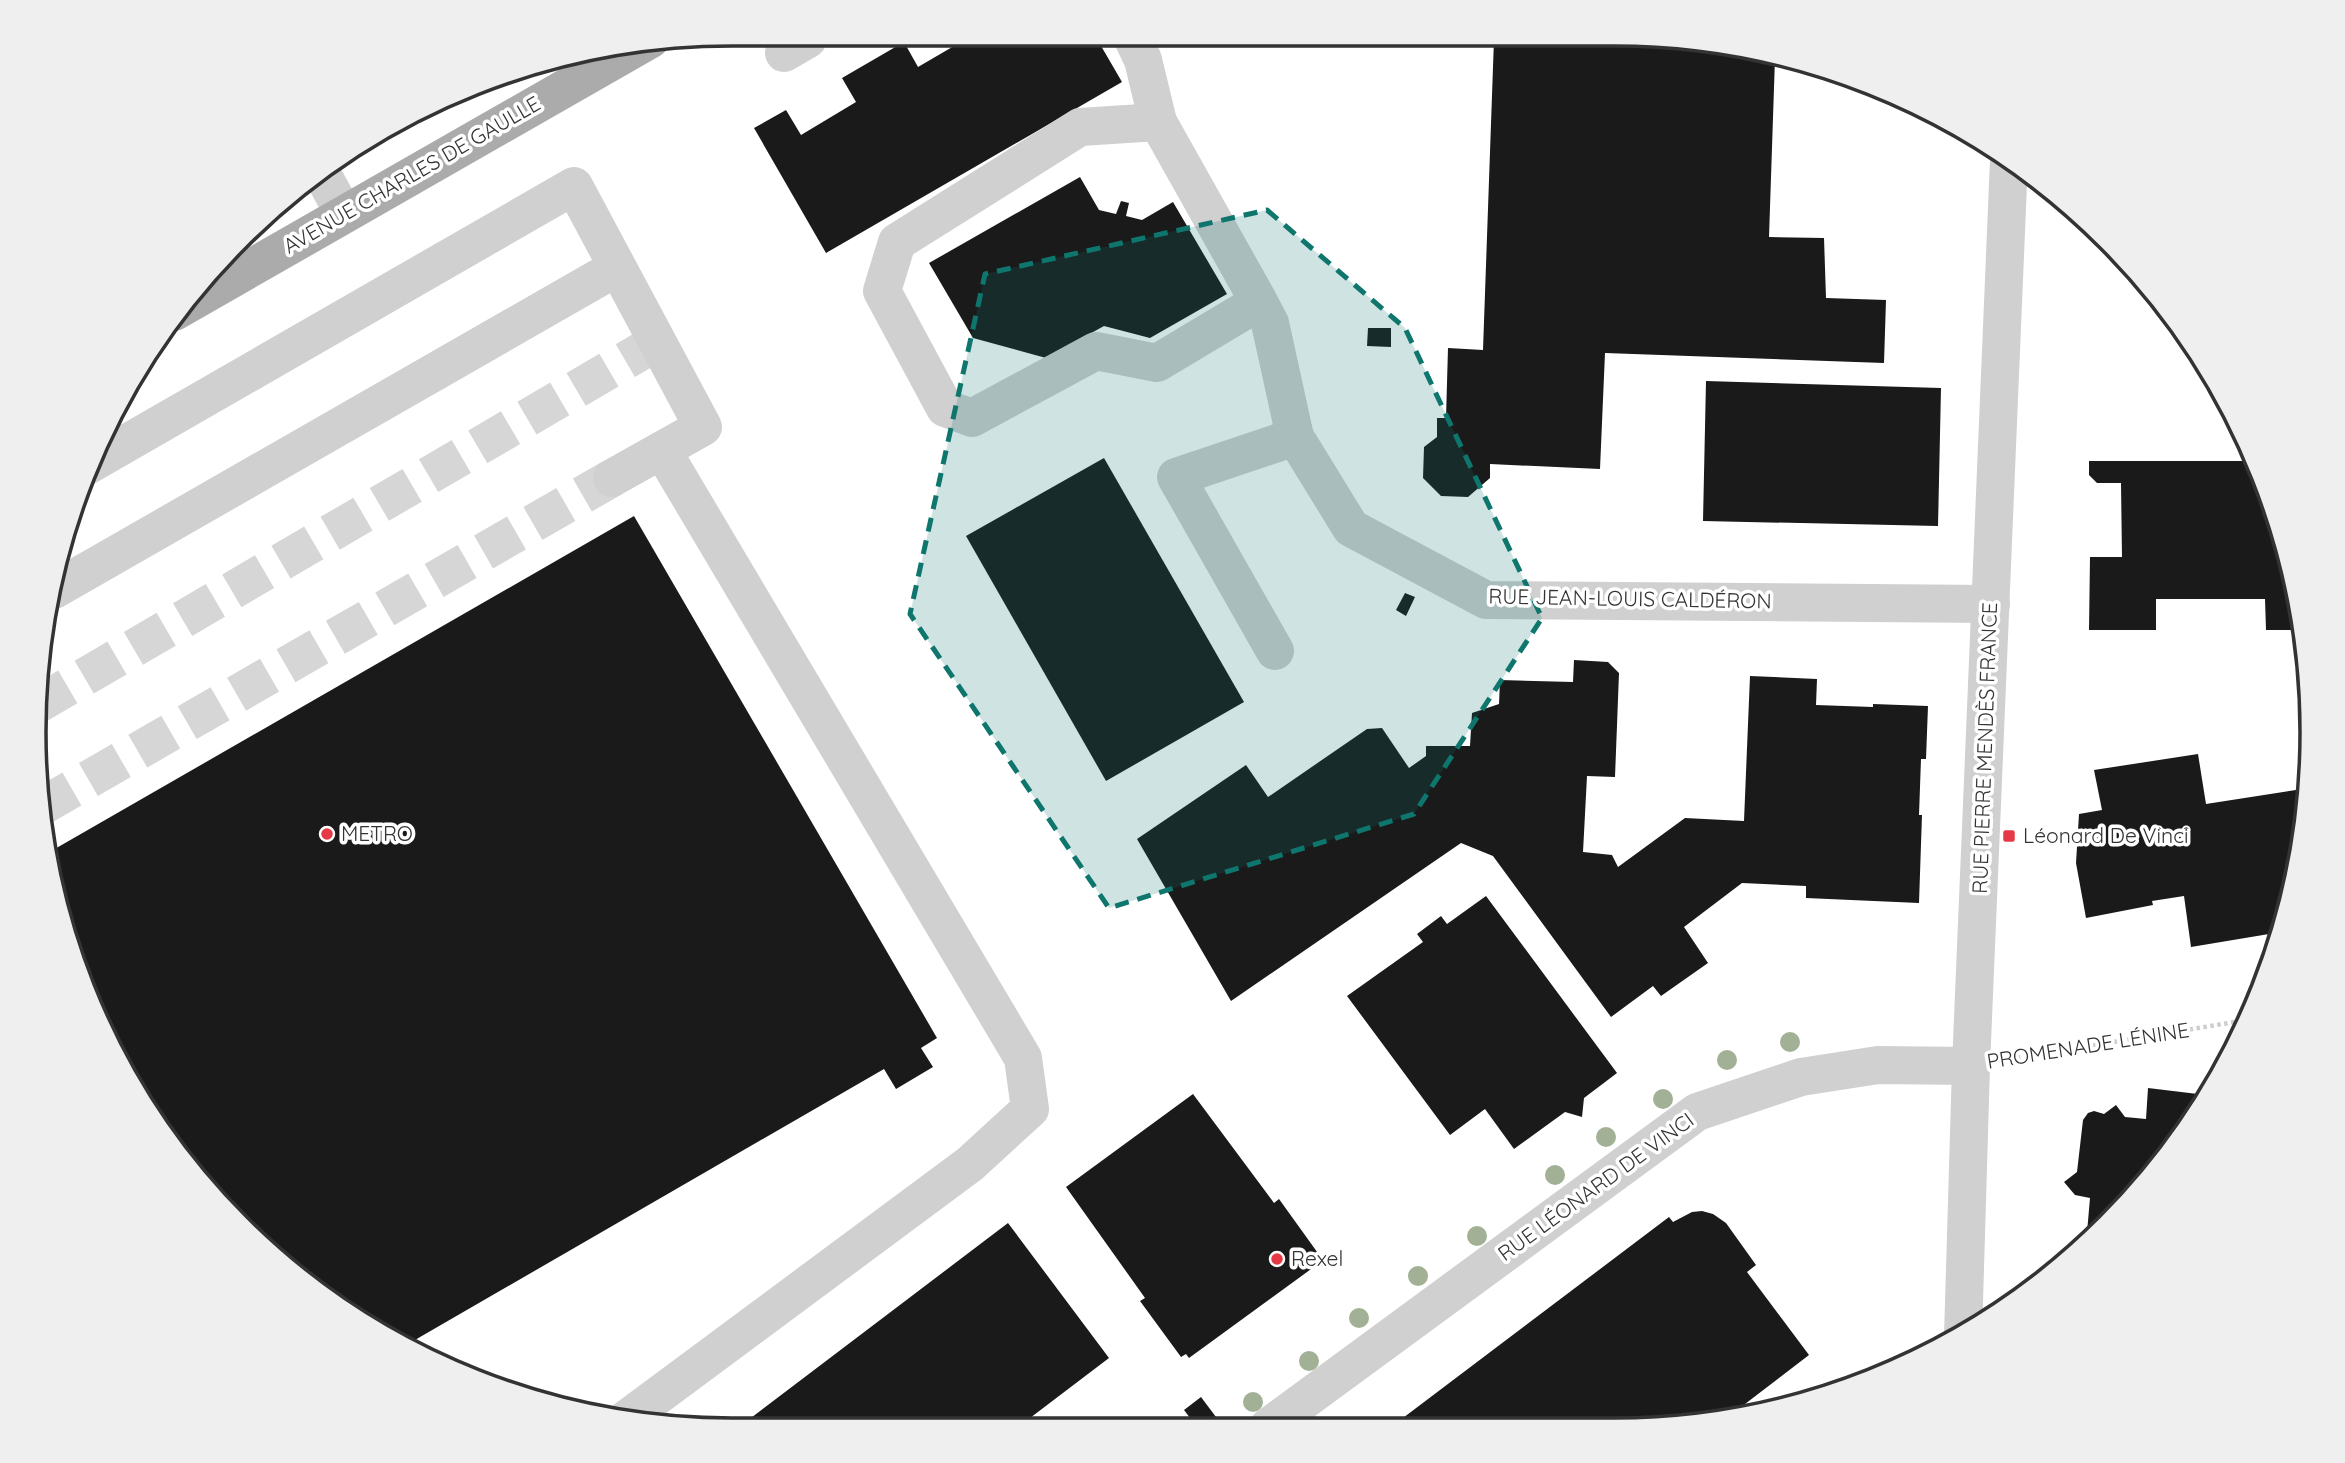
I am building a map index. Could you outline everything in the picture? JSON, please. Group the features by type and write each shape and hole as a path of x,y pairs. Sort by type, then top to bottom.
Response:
{"main road":[{"name":"AVENUE CHARLES DE GAULLE","path":"202,296 624,54"}],"street":[{"name":"RUE JEAN-LOUIS CALDÉRON","path":"1136,46 1143,60 1158,122 1270,323 1296,437 1351,528 1486,600 1991,604"},
{"path":"1158,122 1080,127 897,242 883,291 945,408 972,418 1096,351 1157,363 1259,302"},
{"name":"RUE PIERRE MENDÈS FRANCE","path":"1963,1321 1971,1066 2009,171"},
{"path":"325,179 344,214"},
{"path":"103,457 574,186 704,427 612,478"},
{"path":"62,586 616,268"},
{"path":"1275,651 1175,477 1296,437"},
{"path":"637,1411 970,1164 1030,1110 1023,1058 663,450"},
{"name":"RUE LÉONARD DE VINCI","path":"1280,1418 1697,1112 1801,1077 1878,1065 1971,1066"}],"path":[{"name":"PROMENADE LÉNINE","path":"1971,1066 2235,1022"}],"highlighted area":[{"path":"1267,210 1405,328 1542,618 1414,814 1109,908 910,614 985,274"}],"building":[{"path":"897,46 906,46 918,67 954,46 1101,46 1122,82 826,253 754,128 786,110 801,135 856,102 842,78"},
{"path":"1494,46 1658,47 1703,51 1775,65 1769,237 1824,238 1826,298 1886,300 1884,363 1605,353 1600,469 1490,464 1490,478 1468,497 1441,496 1423,478 1424,447 1437,437 1437,418 1446,418 1448,348 1483,350"},
{"path":"1080,177 1099,210 1116,214 1121,201 1129,203 1126,216 1142,220 1173,202 1227,294 1150,338 1104,326 1046,358 973,338 929,263"},
{"path":"1368,328 1391,328 1391,347 1367,346"},
{"path":"1706,381 1941,388 1938,526 1703,521"},
{"path":"1104,458 1244,702 1106,781 966,536"},
{"path":"2089,461 2243,461 2276,554 2292,630 2266,630 2265,599 2156,599 2156,630 2089,630 2090,557 2122,557 2121,483 2097,483 2089,475"},
{"path":"634,516 937,1038 921,1048 933,1067 896,1089 884,1069 415,1340 350,1302 279,1247 246,1217 187,1149 137,1074 98,994 69,909 56,848"},
{"path":"1405,593 1415,597 1406,616 1396,610"},
{"path":"1574,660 1608,662 1619,673 1615,777 1587,776 1583,852 1612,855 1618,867 1685,818 1744,821 1750,676 1817,679 1816,705 1928,706 1926,759 1921,759 1919,903 1806,898 1806,886 1742,883 1684,927 1708,963 1661,996 1653,986 1611,1017 1493,856 1461,843 1231,1001 1137,839 1246,765 1268,797 1367,729 1382,728 1409,768 1426,756 1426,746 1470,746 1472,713 1499,704 1500,680 1573,682"},
{"path":"2198,754 2206,804 2297,790 2286,865 2268,934 2191,947 2184,896 2152,901 2153,905 2086,918 2076,863 2079,814 2102,810 2094,770"},
{"path":"1486,896 1617,1073 1584,1098 1582,1117 1565,1112 1514,1149 1485,1109 1450,1135 1347,996 1423,942 1417,934 1441,916 1447,924"},
{"path":"2148,1088 2196,1094 2158,1149 2087,1228 2090,1198 2075,1195 2064,1182 2077,1172 2083,1120 2088,1113 2094,1111 2104,1114 2116,1105 2125,1117 2146,1119"},
{"path":"1193,1094 1274,1203 1279,1199 1320,1256 1314,1259 1318,1264 1189,1358 1186,1354 1181,1357 1140,1301 1145,1298 1066,1187"},
{"path":"1692,1212 1713,1214 1726,1223 1756,1265 1747,1272 1809,1355 1744,1404 1703,1412 1614,1418 1403,1418 1669,1217 1673,1222"},
{"path":"1008,1223 1109,1358 1030,1418 751,1418"},
{"path":"1201,1397 1216,1417 1190,1418 1184,1410"}],"tunnel":[{"path":"47,699 657,342"},
{"path":"49,802 612,478"}],"place":[{"name":"METRO","path":"327,834"},
{"name":"Léonard De Vinci","path":"2009,836"},
{"name":"Rexel","path":"1277,1259"}]}
